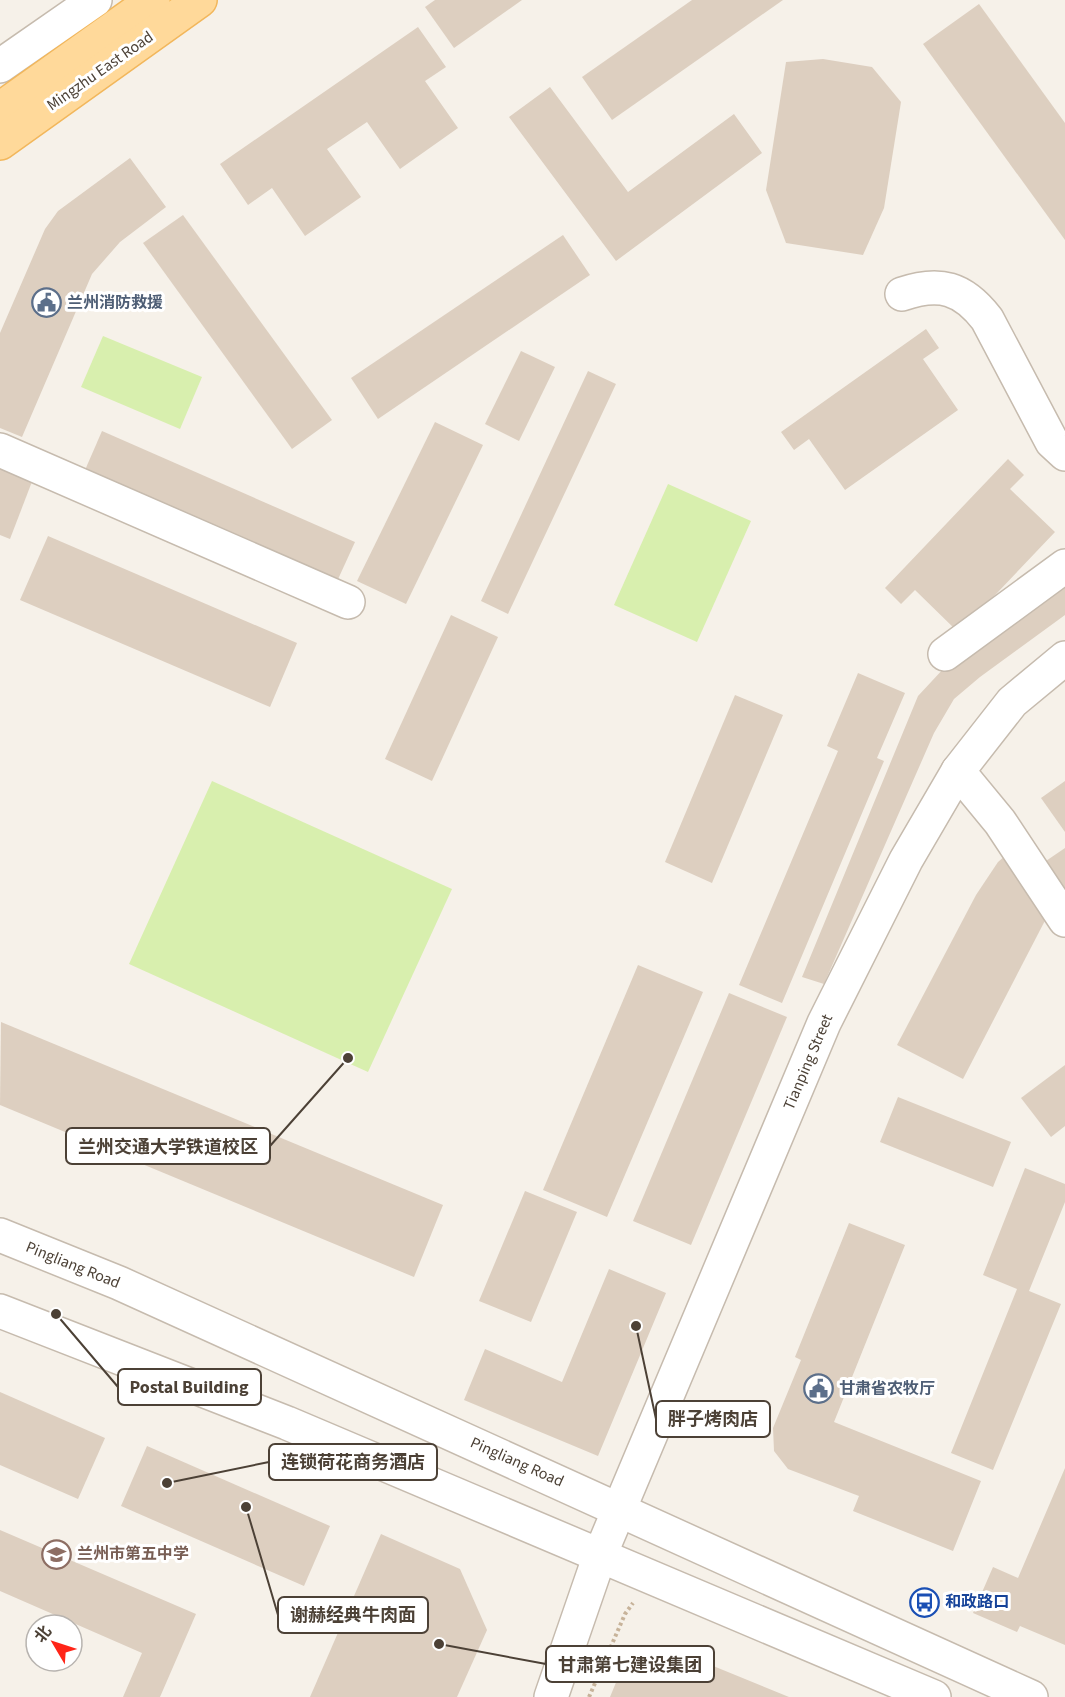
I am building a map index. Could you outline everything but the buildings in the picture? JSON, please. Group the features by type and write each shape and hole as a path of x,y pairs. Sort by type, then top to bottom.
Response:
{"main road":[{"name":"Mingzhu East Road","path":"0,109 153,0"},
{"name":"Mingzhu East Road","path":"0,142 200,0"}],"street":[{"path":"0,66 95,0"},
{"path":"902,294 921,287 940,287 959,292 975,303 987,319 1052,441 1065,454"},
{"path":"0,450 348,602"},
{"path":"945,654 1065,566"},
{"name":"Tianping Street","path":"551,1697 600,1555 619,1508 824,1023 906,860 958,771 1012,702 1065,658"},
{"path":"958,771 1000,822 1065,920"},
{"name":"Pingliang Road","path":"0,1235 118,1283 619,1508 1031,1697"},
{"path":"0,1311 287,1423 934,1697"}],"path":[{"path":"589,1697 625,1614 637,1599"}],"green space":[{"path":"103,336 202,377 180,429 81,387"},
{"path":"668,484 751,521 697,642 614,605"},
{"path":"212,781 452,889 368,1072 129,964"}],"place":[{"name":"兰州消防救援","path":"46,303"},
{"name":"兰州交通大学铁道校区","path":"348,1058"},
{"name":"Postal Building","path":"56,1314"},
{"name":"胖子烤肉店","path":"636,1326"},
{"name":"甘肃省农牧厅","path":"818,1389"},
{"name":"连锁荷花商务酒店","path":"167,1483"},
{"name":"谢赫经典牛肉面","path":"246,1507"},
{"name":"兰州市第五中学","path":"56,1554"},
{"name":"和政路口","path":"924,1602"},
{"name":"甘肃第七建设集团","path":"439,1644"}]}
